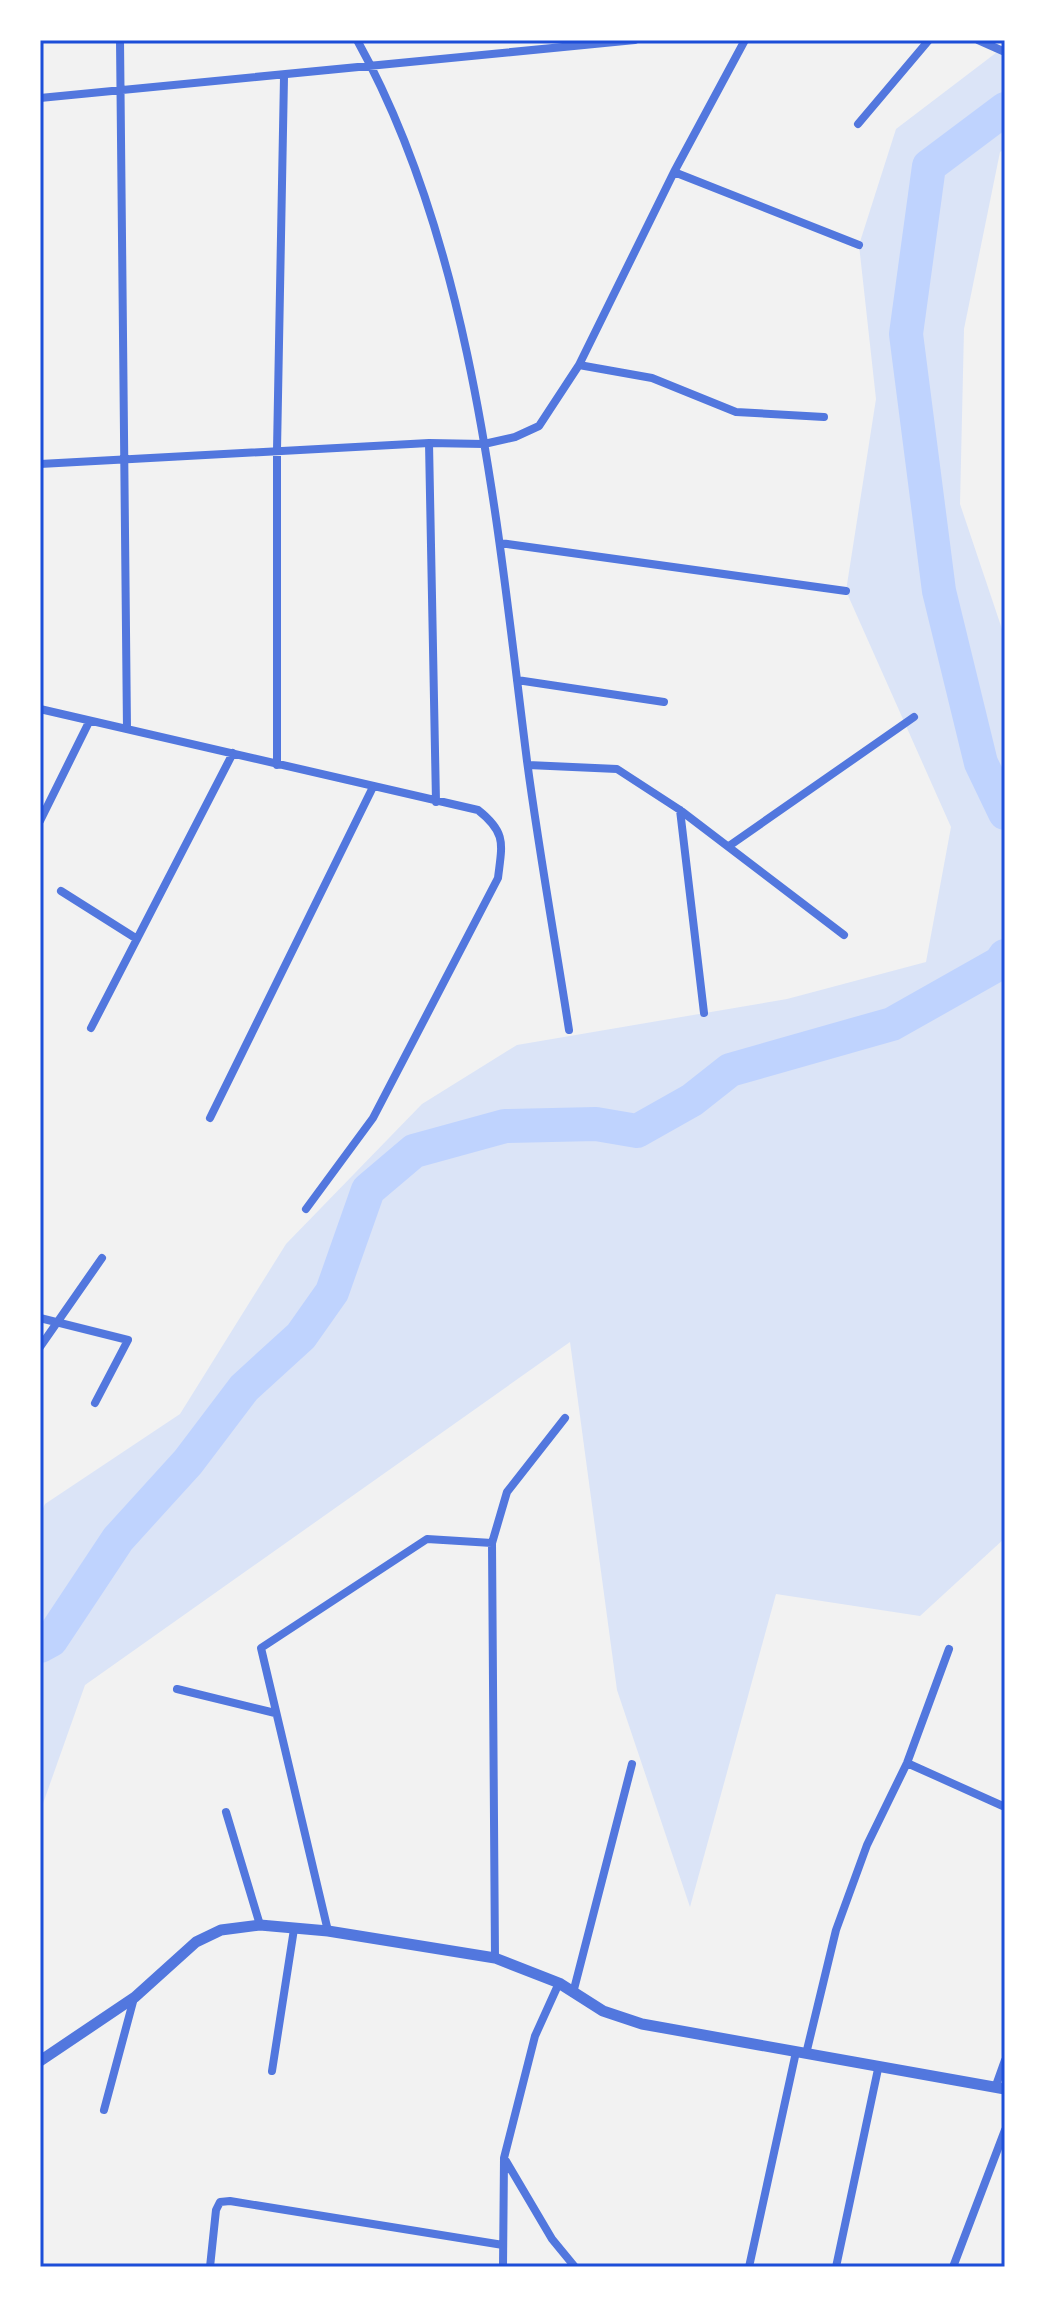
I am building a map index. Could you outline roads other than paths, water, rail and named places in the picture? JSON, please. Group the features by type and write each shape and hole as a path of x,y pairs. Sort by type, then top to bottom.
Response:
{"street":[{"path":"120,40 127,729"},
{"path":"357,40 371,65 411,159 440,246 484,444 500,543 528,765 569,1030"},
{"path":"40,98 284,77 371,65 635,40"},
{"path":"40,464 429,443 484,444 515,437 539,426 579,365 674,172 745,40"},
{"path":"858,124 929,40"},
{"path":"978,40 1005,52"},
{"path":"277,765 277,450 284,77"},
{"path":"674,172 859,245"},
{"path":"579,365 652,378 736,412 824,417"},
{"path":"429,443 436,802"},
{"path":"500,543 846,591"},
{"path":"517,680 664,702"},
{"path":"40,709 478,810 496,825 501,835 498,878 373,1118 306,1209"},
{"path":"729,846 914,717"},
{"path":"40,821 89,722"},
{"path":"91,1028 233,753"},
{"path":"528,765 617,769 680,810 844,935"},
{"path":"210,1118 373,787"},
{"path":"680,810 704,1013"},
{"path":"61,891 137,939"},
{"path":"40,1347 102,1258"},
{"path":"40,1318 128,1340 95,1403"},
{"path":"495,1958 492,1543 507,1492 565,1418"},
{"path":"328,1931 261,1648 427,1539 492,1543"},
{"path":"749,2267 801,2053 836,1930 867,1845 907,1763 949,1649"},
{"path":"177,1689 275,1713"},
{"path":"907,1763 1005,1807"},
{"path":"573,1993 632,1764"},
{"path":"226,1812 260,1925"},
{"path":"40,2061 135,1997 196,1942 221,1930 260,1925 328,1931 495,1958 559,1983 603,2011 642,2024 878,2069 1000,2088 1005,2060"},
{"path":"272,2071 294,1929"},
{"path":"503,2267 504,2158 535,2036 559,1983"},
{"path":"104,2110 135,1997"},
{"path":"836,2267 878,2069"},
{"path":"953,2267 1005,2130"},
{"path":"504,2158 552,2239 575,2267"},
{"path":"210,2267 216,2210 220,2202 230,2201 503,2245"}],"waterway":[{"path":"1005,109 929,166 906,334 939,591 981,763 1005,813"},
{"path":"40,1646 51,1640 118,1539 188,1462 244,1388 301,1336 332,1292 368,1190 414,1151 505,1126 596,1124 637,1131 692,1100 730,1070 892,1024 1000,963 1005,956"}]}
